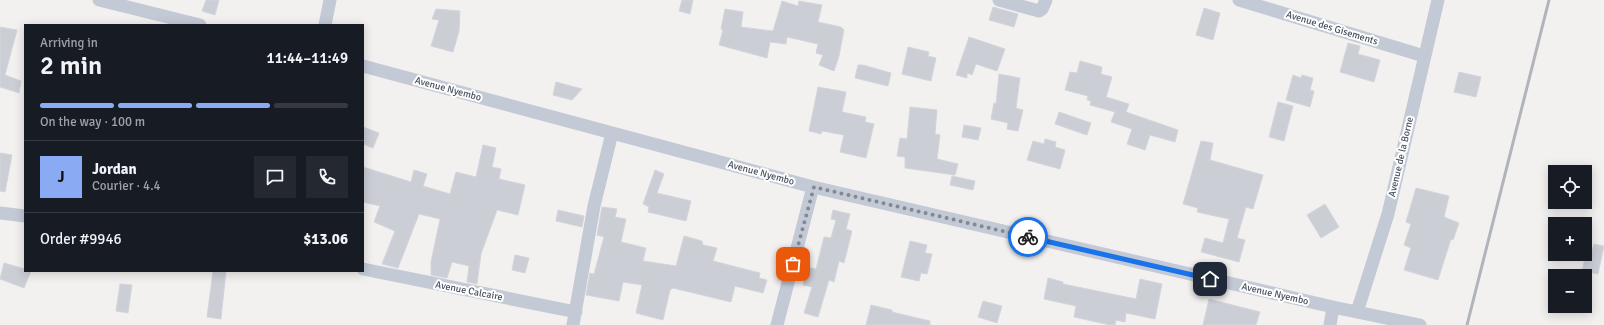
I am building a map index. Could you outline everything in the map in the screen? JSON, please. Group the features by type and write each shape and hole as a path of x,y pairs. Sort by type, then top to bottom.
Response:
{"street":[{"path":"99,0 196,24"},
{"path":"325,24 330,0"},
{"path":"999,0 1039,10 1042,9 1046,0"},
{"name":"Avenue des Gisements","path":"1239,0 1424,56"},
{"name":"Avenue de la Borne","path":"1357,312 1388,214 1438,0"},
{"name":"Avenue Nyembo","path":"364,66 814,187 1333,307 1420,325"},
{"path":"574,319 594,206 612,133"},
{"path":"777,325 814,187"},
{"path":"0,213 24,216"},
{"name":"Avenue Calcaire","path":"364,269 574,319"},
{"path":"1330,325 1333,307"}],"building":[{"path":"206,0 219,0 215,15 202,11"},
{"path":"682,0 693,0 690,14 679,11"},
{"path":"782,1 798,6 799,1 822,5 818,22 841,27 844,30 839,56 834,71 819,65 823,55 816,53 818,44 787,37 786,44 770,42 767,58 719,45 723,30 721,29 725,9 743,12 741,27 773,31"},
{"path":"993,7 1018,14 1014,27 989,20"},
{"path":"1204,8 1220,13 1213,40 1196,35"},
{"path":"436,9 460,11 459,31 453,52 431,46 439,20 432,19"},
{"path":"0,27 17,30 5,75 21,81 19,93 0,87"},
{"path":"969,37 1005,49 997,71 976,64 972,75 967,73 967,78 956,75"},
{"path":"1348,43 1360,46 1358,54 1380,60 1374,82 1340,72"},
{"path":"908,47 929,52 928,56 936,58 931,81 902,74"},
{"path":"1080,61 1102,67 1101,74 1112,77 1106,97 1129,104 1126,112 1178,130 1175,142 1150,135 1145,150 1127,144 1132,129 1111,122 1115,112 1090,105 1091,101 1087,100 1088,96 1065,90 1070,72 1077,73"},
{"path":"858,65 891,73 888,86 855,78"},
{"path":"1459,72 1481,77 1476,97 1454,92"},
{"path":"999,74 1020,78 1016,108 1023,110 1018,131 1007,129 1008,123 991,119 994,103 996,104"},
{"path":"1293,75 1301,78 1302,75 1313,78 1310,90 1314,91 1310,107 1286,100"},
{"path":"556,82 582,89 572,100 553,95"},
{"path":"818,87 846,92 842,112 866,117 865,122 874,124 866,158 840,152 844,135 822,131 821,134 809,131"},
{"path":"1278,102 1293,106 1284,141 1269,137"},
{"path":"910,107 937,110 935,134 940,135 937,159 958,164 955,175 905,168 905,157 897,156 900,138 907,139"},
{"path":"1059,112 1091,123 1087,135 1055,124"},
{"path":"964,125 981,128 978,140 962,137"},
{"path":"364,127 379,133 373,148 364,144"},
{"path":"1045,139 1056,142 1055,147 1065,150 1060,169 1027,160 1033,141 1044,144"},
{"path":"1201,141 1213,143 1210,160 1263,175 1253,209 1246,207 1237,238 1245,240 1239,262 1201,252 1205,238 1223,243 1229,219 1197,212 1198,208 1183,204"},
{"path":"483,145 496,148 492,167 501,169 499,179 525,185 518,215 497,210 481,254 477,284 467,282 469,266 452,262 447,278 431,275 431,262 440,219 419,214 398,268 382,264 395,231 374,222 380,206 364,202 364,167 411,182 414,170 427,174 423,186 450,194 456,172 476,177"},
{"path":"0,153 12,155 5,192 0,191"},
{"path":"655,170 664,174 657,193 691,201 686,221 648,212 649,207 643,204"},
{"path":"952,176 975,181 973,190 950,185"},
{"path":"1416,188 1449,196 1444,217 1459,223 1453,240 1451,239 1438,280 1404,270 1411,248 1404,245 1411,224 1406,222"},
{"path":"1325,204 1339,227 1321,238 1307,215"},
{"path":"602,207 617,209 615,217 626,219 621,242 646,248 643,261 676,266 684,236 702,241 703,245 717,248 713,261 760,273 759,278 767,280 763,293 735,286 731,302 673,288 670,290 663,320 636,313 642,285 623,282 619,301 586,295 590,273 594,274 604,237 597,235"},
{"path":"558,210 584,216 582,227 556,221"},
{"path":"833,210 850,214 846,229 852,231 844,263 839,261 834,282 829,280 818,317 804,313 812,287 803,285 808,267 816,269 824,237 831,238 836,220 831,219"},
{"path":"910,241 927,245 925,253 932,254 927,274 921,273 919,281 901,277"},
{"path":"1594,244 1604,246 1598,274 1592,273 1592,269 1582,269 1584,261 1592,261"},
{"path":"515,255 529,258 525,273 512,270"},
{"path":"4,263 24,269 24,272 31,272 24,288 0,279"},
{"path":"213,272 226,272 221,319 207,317"},
{"path":"1048,278 1063,282 1063,284 1136,299 1140,279 1162,284 1155,319 1126,313 1125,322 1116,320 1115,325 1110,325 1074,317 1076,306 1044,299"},
{"path":"120,284 132,285 128,313 116,311"},
{"path":"1209,299 1260,312 1256,325 1203,325"},
{"path":"983,301 1002,306 997,323 978,317"},
{"path":"871,305 892,310 892,312 930,321 930,325 866,325"}],"railway":[{"path":"1467,325 1549,0"}],"way so far":[{"path":"793,264 814,187 1028,237"}],"route":[{"path":"1028,237 1210,279"}]}
